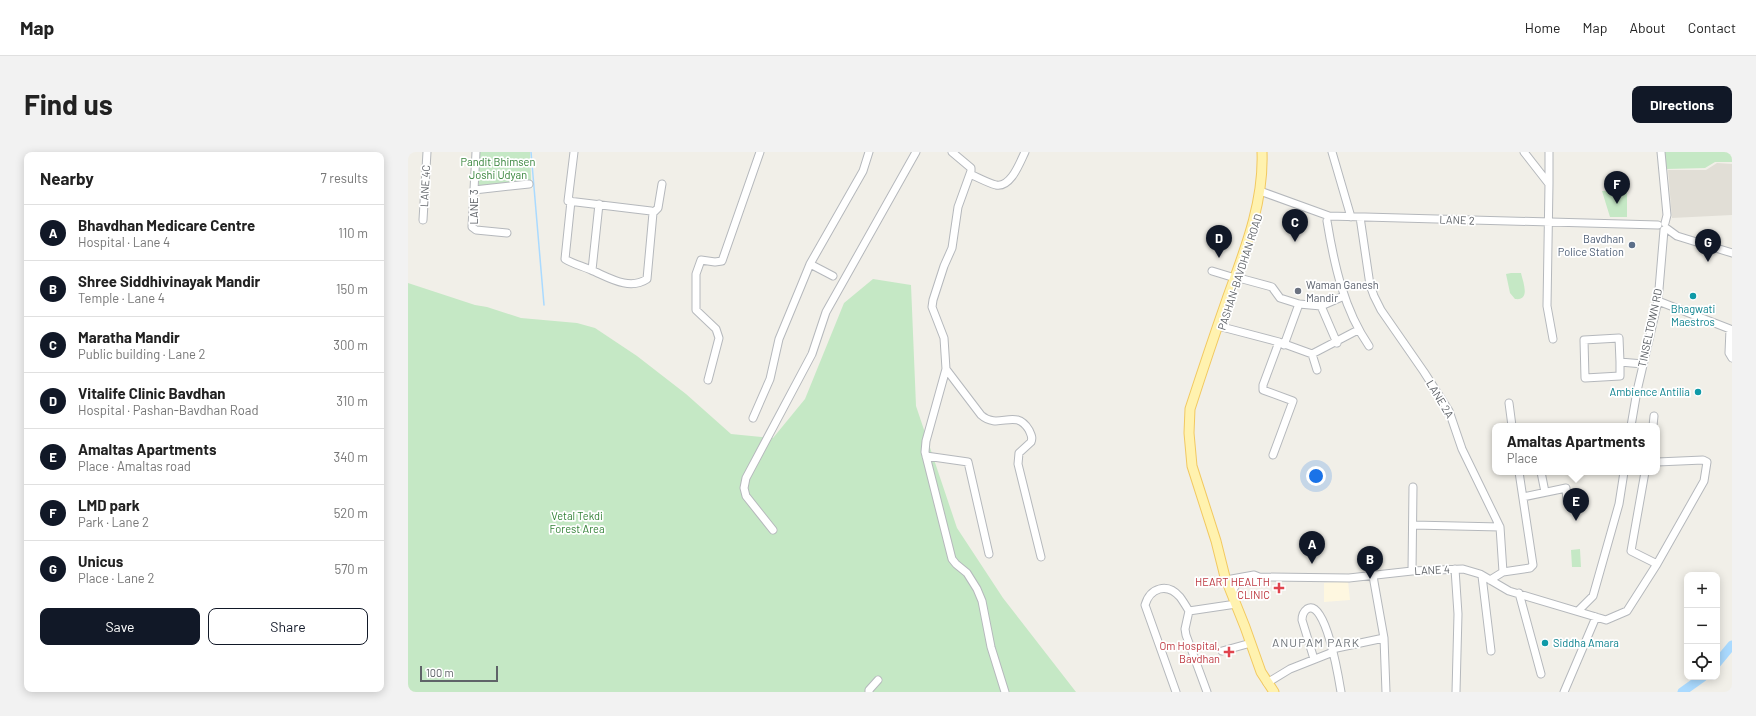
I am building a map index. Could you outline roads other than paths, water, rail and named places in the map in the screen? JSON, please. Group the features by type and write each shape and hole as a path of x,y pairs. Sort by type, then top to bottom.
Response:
{"main road":[{"name":"PASHAN-BAVDHAN ROAD","path":"1262,152 1262,192"},
{"name":"PASHAN-BAVDHAN ROAD","path":"1267,152 1262,192 1254,235 1213,342 1190,409 1189,433 1192,466 1216,541 1226,580 1261,672 1274,692"},
{"name":"PASHAN-BAVDHAN ROAD","path":"1213,342 1218,338 1237,278"}],"street":[{"name":"LANE 4C","path":"423,220 427,152"},
{"name":"LANE 3","path":"476,152 473,229 507,232"},
{"path":"574,152 565,259 616,281 626,283 639,282 647,279 653,212 658,208 662,184"},
{"path":"708,380 719,338 716,329 696,310 696,274 701,260 715,262 722,261 760,152"},
{"path":"753,418 770,379 779,339 810,264 863,170 869,152"},
{"path":"773,530 746,496 744,488 746,478 812,354 826,312 916,152"},
{"path":"952,152 970,168 970,174 958,208 952,248 944,266 933,300 932,307 944,338 946,369 926,441 926,456 952,559 967,573 977,589 982,601 991,647 1005,692"},
{"path":"970,174 997,185 1002,185 1012,177 1025,152"},
{"path":"1332,152 1351,217"},
{"path":"1524,152 1549,184"},
{"path":"1549,152 1547,306 1553,339"},
{"name":"TINSELTOWN RD","path":"1632,423 1658,301 1663,226 1667,215 1661,152"},
{"path":"474,190 530,184"},
{"name":"LANE 2","path":"1262,192 1329,216 1663,226 1677,236 1732,253"},
{"path":"569,201 653,212"},
{"path":"592,270 599,204"},
{"name":"LANE 2A","path":"1360,217 1370,285 1374,296 1381,310 1449,411 1462,449 1500,527 1503,572"},
{"path":"1327,221 1344,296 1358,330 1369,346"},
{"path":"810,264 833,276"},
{"path":"1212,271 1272,287 1280,298 1298,304 1321,306 1344,296"},
{"path":"1658,301 1730,328 1729,353 1732,358"},
{"path":"1273,455 1293,401 1263,390 1263,385 1298,304"},
{"path":"1321,306 1337,343"},
{"path":"1222,327 1312,354 1337,343 1358,330"},
{"path":"1618,338 1620,362 1620,376 1586,378 1584,340 1618,338"},
{"path":"1312,354 1317,370"},
{"path":"1620,362 1644,364"},
{"path":"946,369 986,420 998,422 1016,419 1025,425 1032,436 1031,442 1019,453 1018,464 1041,558"},
{"path":"1509,403 1512,423"},
{"path":"1653,423 1654,416"},
{"path":"926,456 968,462 989,554"},
{"path":"1564,692 1596,617 1606,620 1626,611 1657,564 1704,481 1708,464 1703,460 1660,462"},
{"path":"1490,580 1503,572 1530,568 1532,565 1519,475"},
{"path":"1542,475 1545,492"},
{"path":"1578,611 1593,596 1619,504 1624,475"},
{"path":"1644,475 1631,551 1657,564"},
{"path":"1412,571 1413,487"},
{"path":"1523,497 1566,488 1567,502"},
{"path":"1413,525 1500,527"},
{"path":"1455,569 1458,614 1456,692"},
{"name":"LANE 4","path":"1226,580 1254,575 1259,577 1349,578 1412,571 1462,569 1482,576 1509,591 1596,617"},
{"path":"1372,576 1384,638 1386,692"},
{"path":"1482,576 1490,651"},
{"name":"LANE 4","path":"1232,593 1236,584 1255,581 1259,577"},
{"path":"1176,692 1145,605 1150,594 1156,590 1163,589 1172,591 1179,596 1189,610 1185,629 1186,635 1207,692"},
{"path":"1519,593 1541,674"},
{"path":"1189,610 1236,604"},
{"path":"1314,659 1302,620 1302,615 1310,608 1316,609 1322,617 1332,650 1341,692"},
{"path":"1267,683 1290,669 1332,650 1384,638"},
{"path":"1222,651 1250,642"},
{"path":"869,692 878,680"}],"waterway":[{"path":"531,152 544,305"},
{"path":"1720,659 1732,645"},
{"path":"1682,692 1699,680"}],"place":[{"name":"LMD park","path":"1617,204"},
{"name":"Maratha Mandir","path":"1295,242"},
{"name":"Bavdhan Police Station","path":"1632,245"},
{"name":"Vitalife Clinic Bavdhan","path":"1219,258"},
{"name":"Unicus","path":"1708,262"},
{"name":"Waman Ganesh Mandir","path":"1298,291"},
{"name":"Bhagwati Maestros","path":"1693,296"},
{"name":"Ambience Antilia","path":"1698,392"},
{"name":"Amaltas Apartments","path":"1576,521"},
{"name":"Bhavdhan Medicare Centre","path":"1312,564"},
{"name":"Shree Siddhivinayak Mandir","path":"1370,579"},
{"name":"HEART HEALTH CLINIC","path":"1279,588"},
{"name":"Siddha Amara","path":"1545,643"},
{"name":"Om Hospital, Bavdhan","path":"1229,652"}],"district":[{"name":"ANUPAM PARK","path":"1316,643"}],"park label":[{"name":"Pandit Bhimsen Joshi Udyan","path":"498,168"},
{"name":"Vetal Tekdi Forest Area","path":"577,522"}]}
